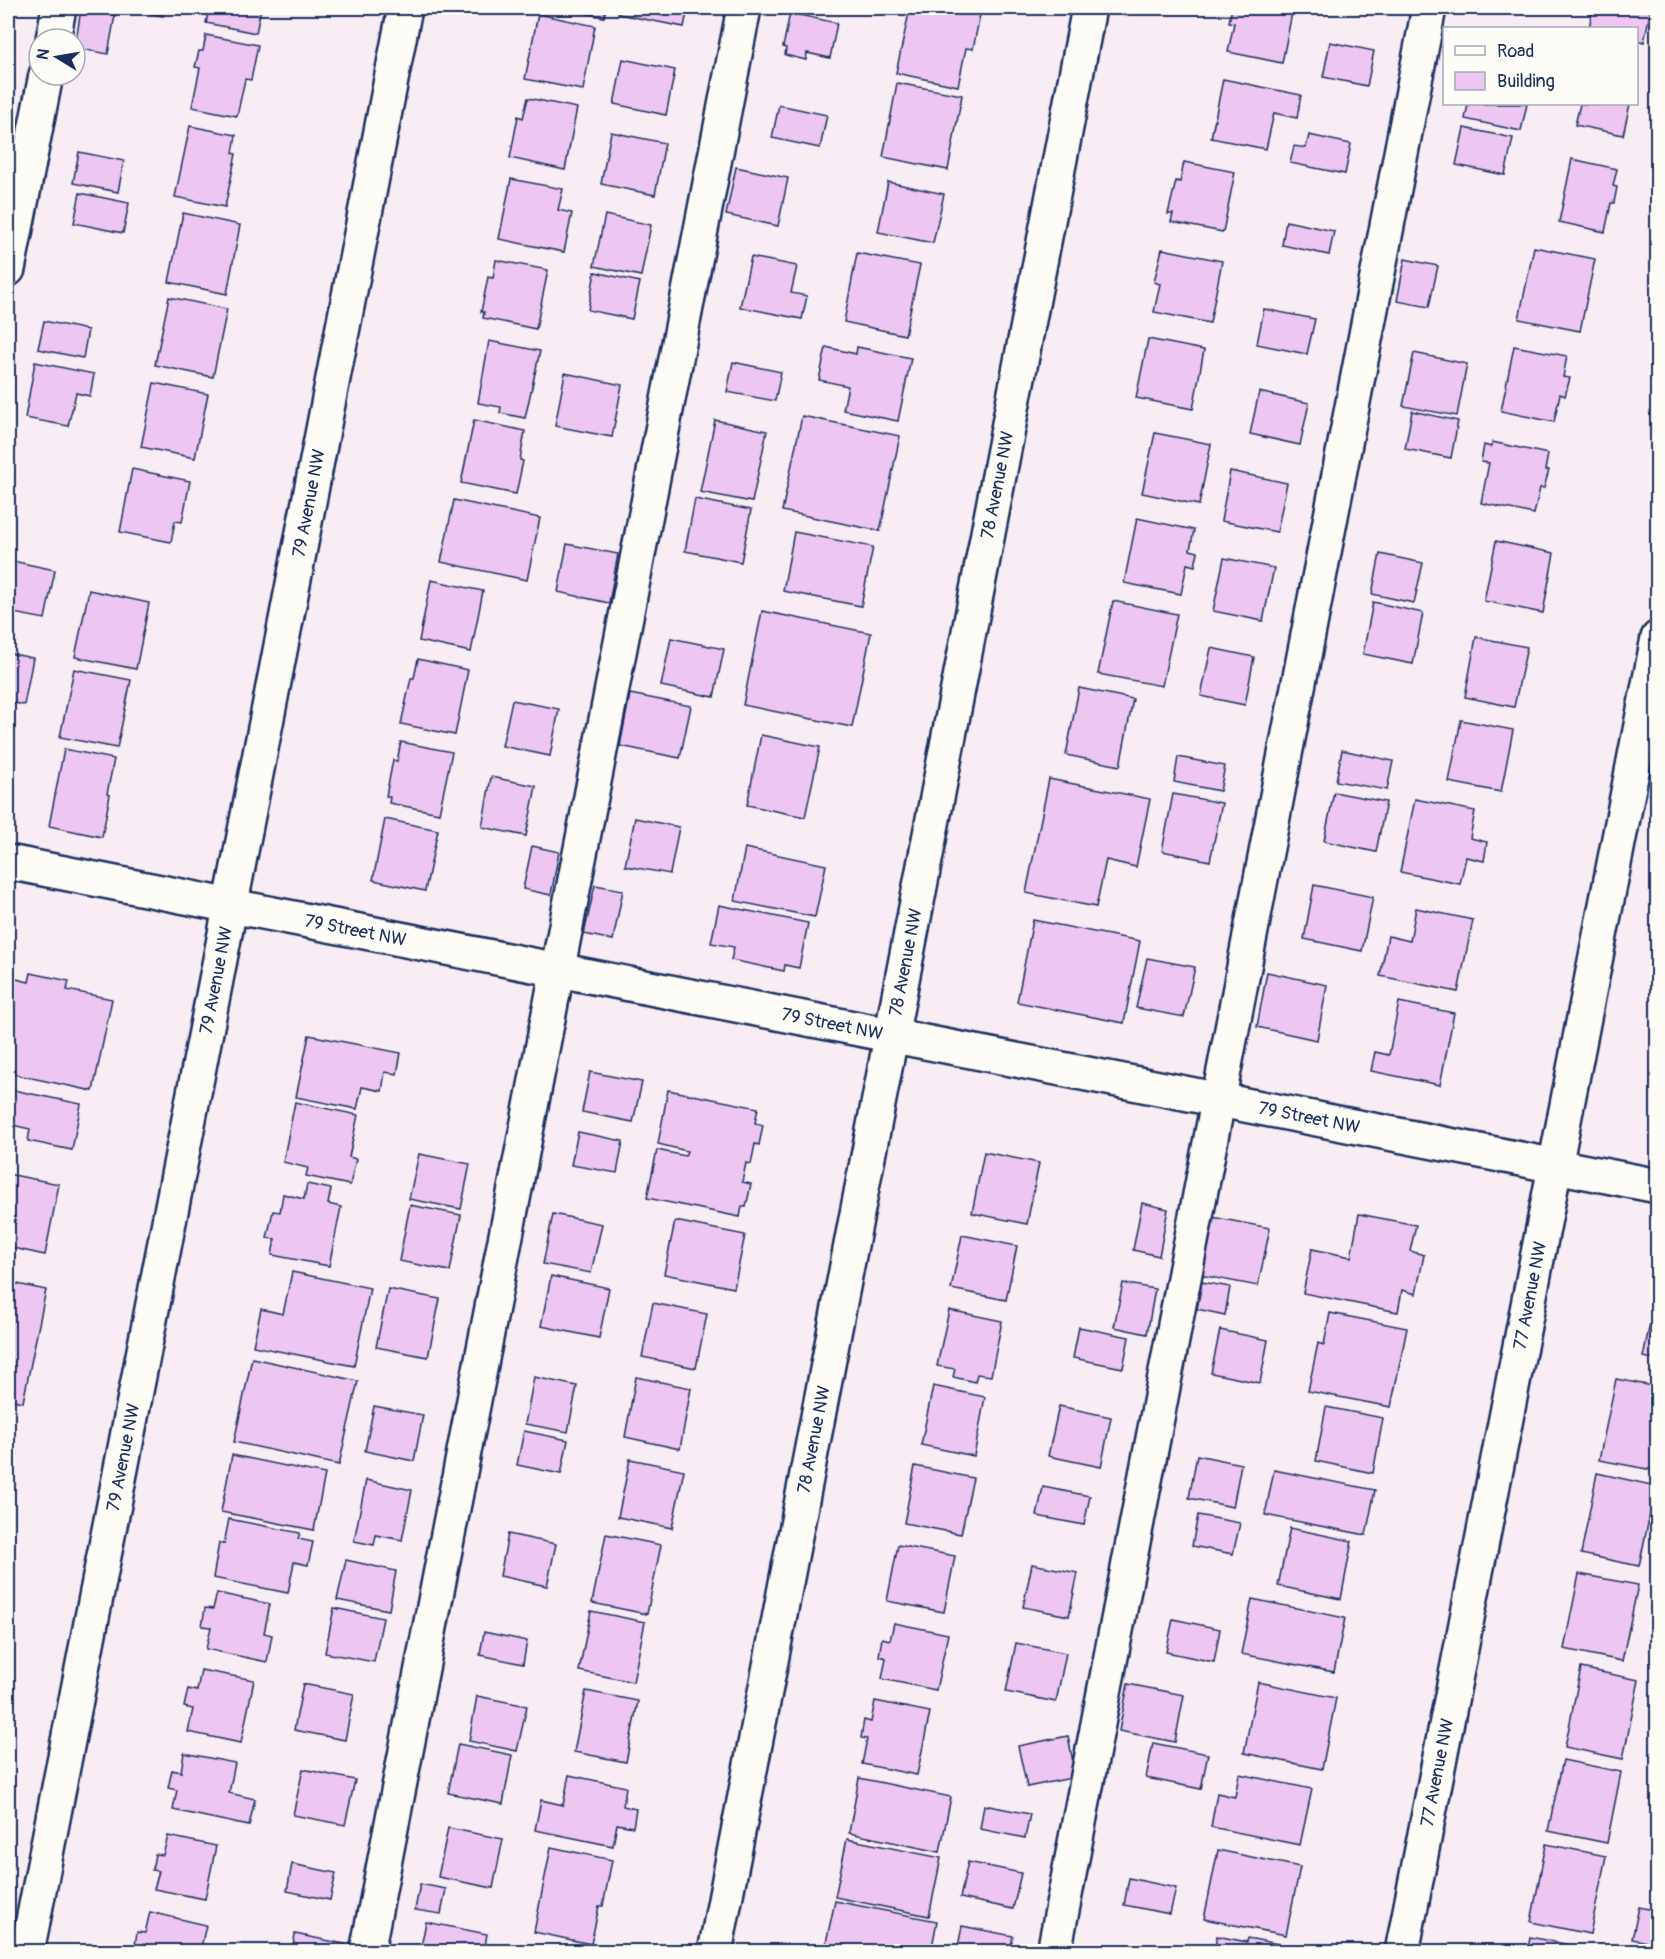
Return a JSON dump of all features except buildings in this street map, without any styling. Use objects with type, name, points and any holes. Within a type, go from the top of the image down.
[{"type":"street","points":[[55,27],[59,8]]},
{"type":"street","name":"79 Avenue NW","points":[[27,1952],[405,8]]},
{"type":"street","points":[[367,1952],[744,8]]},
{"type":"street","name":"78 Avenue NW","points":[[715,1952],[1089,8]]},
{"type":"street","points":[[1054,1952],[1429,8]]},
{"type":"street","points":[[8,269],[44,87]]},
{"type":"street","name":"77 Avenue NW","points":[[1402,1952],[1658,638]]},
{"type":"street","name":"79 Street NW","points":[[8,862],[1658,1186]]}]
